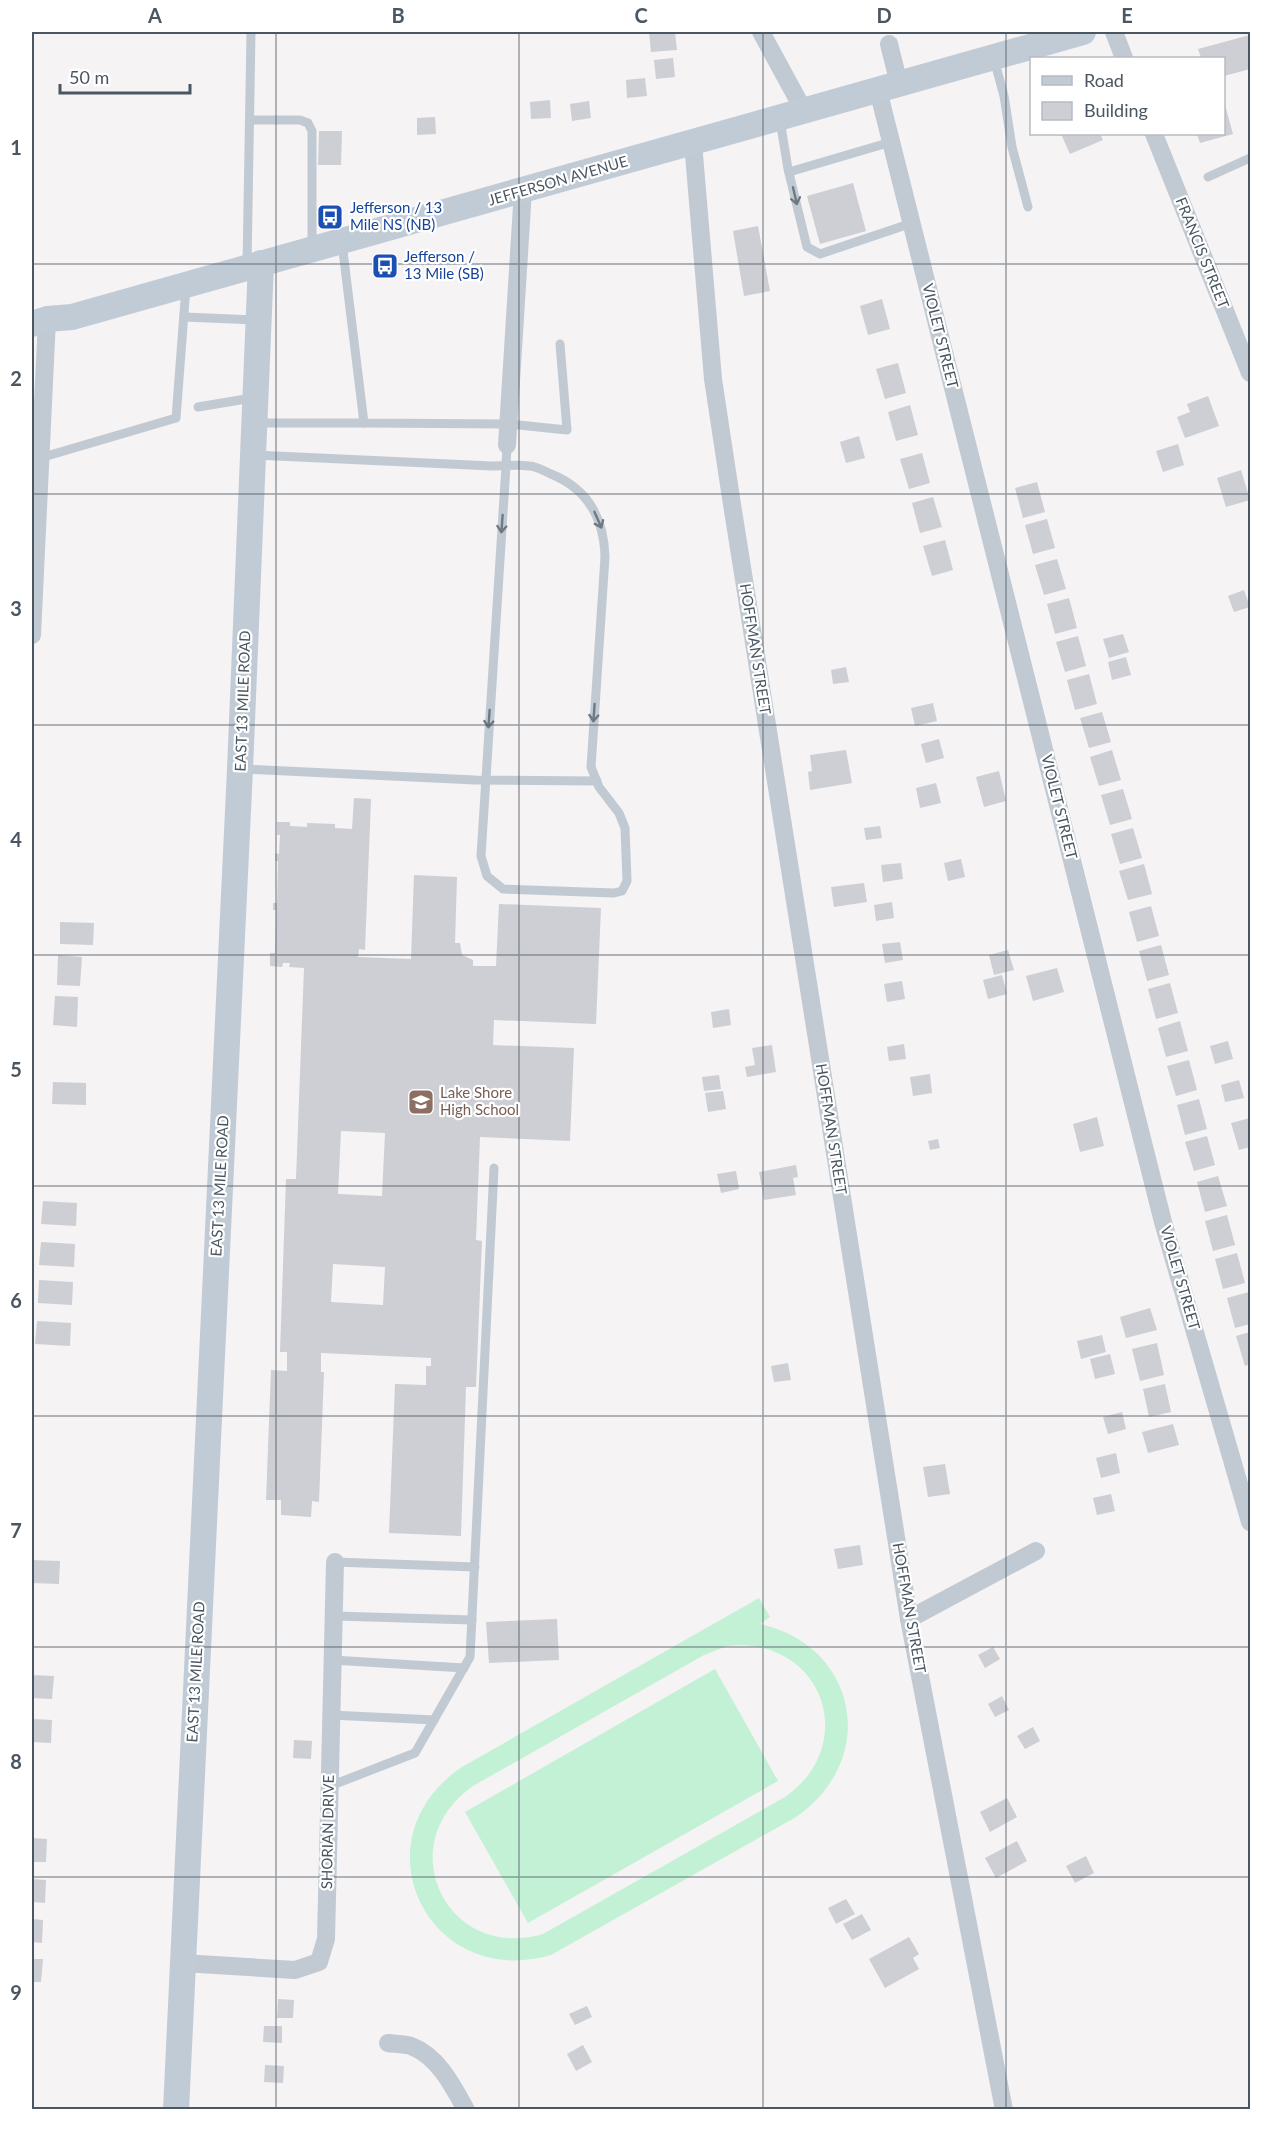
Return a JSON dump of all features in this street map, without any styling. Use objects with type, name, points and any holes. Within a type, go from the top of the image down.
[{"type":"main road","name":"JEFFERSON AVENUE","points":[[39,321],[72,316],[1083,32]]},
{"type":"main road","name":"EAST 13 MILE ROAD","points":[[176,2109],[240,769],[257,320],[254,265]]},
{"type":"street","points":[[760,32],[804,111]]},
{"type":"street","points":[[1114,32],[1124,57]]},
{"type":"street","name":"VIOLET STREET","points":[[889,44],[888,87],[891,142],[1163,1222],[1251,1522]]},
{"type":"street","name":"FRANCIS STREET","points":[[1155,135],[1251,373]]},
{"type":"street","name":"HOFFMAN STREET","points":[[693,143],[713,379],[909,1619],[1004,2109]]},
{"type":"street","points":[[507,446],[524,190]]},
{"type":"street","points":[[32,635],[40,458],[39,321]]},
{"type":"street","points":[[909,1619],[1036,1551]]},
{"type":"street","name":"SHORIAN DRIVE","points":[[182,1963],[295,1970],[319,1962],[326,1939],[334,1562]]},
{"type":"street","points":[[388,2043],[411,2046],[429,2056],[443,2072],[466,2109]]},
{"type":"lane","points":[[251,32],[250,120],[254,265]]},
{"type":"lane","points":[[993,57],[1004,96],[1011,147],[1028,207]]},
{"type":"lane","points":[[780,118],[789,172],[807,247],[820,254],[912,223]]},
{"type":"lane","points":[[250,120],[300,120],[308,123],[312,131],[312,249]]},
{"type":"lane","points":[[789,172],[891,142]]},
{"type":"lane","points":[[1208,177],[1251,158]]},
{"type":"lane","points":[[342,241],[364,423]]},
{"type":"lane","points":[[40,458],[176,418],[186,284]]},
{"type":"lane","points":[[184,317],[257,320]]},
{"type":"lane","points":[[254,423],[509,424],[567,430],[560,344]]},
{"type":"lane","points":[[198,407],[254,398]]},
{"type":"lane","points":[[253,455],[506,466],[531,465],[560,478],[583,493],[599,518],[604,537],[605,557],[591,767],[599,787],[620,813],[625,828],[627,881],[622,891],[614,894],[503,889],[487,876],[481,856],[485,780],[506,466],[507,446]]},
{"type":"lane","points":[[240,769],[485,780],[597,781]]},
{"type":"lane","points":[[330,1786],[415,1753],[470,1657],[494,1168]]},
{"type":"lane","points":[[334,1562],[475,1567]]},
{"type":"lane","points":[[334,1616],[472,1620]]},
{"type":"lane","points":[[332,1660],[464,1668]]},
{"type":"lane","points":[[331,1715],[434,1720]]},
{"type":"green space","points":[[759,1598],[770,1617],[760,1624],[793,1636],[819,1655],[837,1680],[846,1707],[847,1737],[839,1766],[822,1793],[796,1817],[551,1955],[507,1960],[470,1951],[440,1930],[420,1901],[410,1868],[413,1832],[430,1797],[462,1767]],"holes":[[[740,1645],[770,1650],[794,1663],[812,1681],[822,1703],[825,1728],[820,1753],[807,1776],[785,1797],[543,1934],[509,1938],[479,1931],[456,1915],[440,1892],[433,1866],[435,1838],[448,1810],[473,1786],[704,1655],[727,1646]]]},
{"type":"green space","points":[[715,1669],[778,1781],[528,1923],[465,1812]]},
{"type":"building","points":[[649,32],[675,32],[677,50],[651,52]]},
{"type":"building","points":[[1250,35],[1250,69],[1225,76],[1225,57],[1201,57],[1198,49]]},
{"type":"building","points":[[673,58],[675,77],[656,79],[654,60]]},
{"type":"building","points":[[645,78],[647,96],[627,98],[626,80]]},
{"type":"building","points":[[550,100],[551,118],[531,119],[530,102]]},
{"type":"building","points":[[589,101],[591,118],[572,121],[570,104]]},
{"type":"building","points":[[1225,105],[1233,134],[1200,143],[1197,135],[1225,135]]},
{"type":"building","points":[[435,117],[436,134],[417,135],[417,118]]},
{"type":"building","points":[[319,131],[342,131],[341,165],[318,165]]},
{"type":"building","points":[[1061,135],[1100,135],[1103,140],[1070,154]]},
{"type":"building","points":[[853,183],[866,231],[820,244],[807,196]]},
{"type":"building","points":[[758,226],[770,291],[744,296],[733,231]]},
{"type":"building","points":[[882,299],[890,329],[868,335],[860,306]]},
{"type":"building","points":[[898,363],[906,393],[885,399],[876,369]]},
{"type":"building","points":[[1208,396],[1219,426],[1185,438],[1177,417],[1190,412],[1187,404]]},
{"type":"building","points":[[910,405],[918,435],[896,441],[888,412]]},
{"type":"building","points":[[859,436],[865,458],[846,463],[840,442]]},
{"type":"building","points":[[1178,444],[1184,465],[1163,472],[1156,451]]},
{"type":"building","points":[[922,453],[930,483],[909,489],[900,459]]},
{"type":"building","points":[[1241,470],[1250,500],[1226,507],[1217,478]]},
{"type":"building","points":[[1037,482],[1045,512],[1023,518],[1015,488]]},
{"type":"building","points":[[933,497],[942,527],[920,533],[912,503]]},
{"type":"building","points":[[1047,519],[1055,548],[1033,554],[1025,525]]},
{"type":"building","points":[[945,540],[953,570],[932,576],[923,546]]},
{"type":"building","points":[[1057,559],[1066,589],[1044,595],[1035,565]]},
{"type":"building","points":[[1244,590],[1250,607],[1234,612],[1228,596]]},
{"type":"building","points":[[1069,598],[1077,628],[1055,634],[1047,604]]},
{"type":"building","points":[[1123,634],[1129,652],[1109,658],[1103,639]]},
{"type":"building","points":[[1078,636],[1086,666],[1065,672],[1056,642]]},
{"type":"building","points":[[1126,657],[1131,675],[1112,680],[1108,662]]},
{"type":"building","points":[[846,667],[849,682],[833,684],[831,670]]},
{"type":"building","points":[[1089,674],[1097,704],[1075,710],[1067,680]]},
{"type":"building","points":[[933,703],[937,721],[915,726],[911,708]]},
{"type":"building","points":[[1102,712],[1111,742],[1089,748],[1080,718]]},
{"type":"building","points":[[939,739],[944,758],[926,763],[921,744]]},
{"type":"building","points":[[846,750],[852,783],[810,790],[808,772],[812,771],[810,755]]},
{"type":"building","points":[[1112,750],[1121,780],[1099,786],[1090,757]]},
{"type":"building","points":[[999,771],[1006,801],[984,807],[976,777]]},
{"type":"building","points":[[936,783],[941,803],[920,808],[916,788]]},
{"type":"building","points":[[1123,789],[1132,819],[1110,825],[1101,795]]},
{"type":"building","points":[[354,798],[371,799],[365,950],[359,949],[358,957],[411,959],[414,875],[457,877],[455,943],[460,943],[462,955],[473,960],[473,966],[496,966],[499,904],[601,908],[596,1024],[494,1020],[493,1045],[574,1048],[570,1141],[480,1137],[476,1240],[482,1241],[476,1387],[466,1387],[461,1536],[389,1533],[395,1384],[426,1385],[426,1366],[431,1366],[431,1358],[321,1353],[321,1372],[324,1372],[319,1502],[312,1501],[311,1517],[281,1515],[281,1500],[266,1500],[271,1370],[287,1371],[287,1352],[280,1352],[286,1179],[296,1179],[304,968],[289,967],[290,963],[283,963],[282,967],[270,966],[270,953],[275,953],[276,910],[273,910],[273,903],[277,903],[278,861],[275,861],[275,853],[279,854],[280,835],[277,835],[277,822],[290,822],[290,826],[307,827],[307,823],[335,824],[335,828],[352,829]],"holes":[[[341,1131],[385,1133],[382,1196],[338,1194]],[[333,1264],[385,1267],[383,1305],[331,1302]]]},
{"type":"building","points":[[880,826],[882,838],[866,840],[864,828]]},
{"type":"building","points":[[1133,828],[1142,858],[1120,864],[1111,834]]},
{"type":"building","points":[[961,859],[965,877],[948,881],[944,863]]},
{"type":"building","points":[[901,863],[903,879],[883,882],[881,865]]},
{"type":"building","points":[[1144,864],[1152,894],[1128,900],[1119,871]]},
{"type":"building","points":[[864,883],[867,902],[834,907],[831,887]]},
{"type":"building","points":[[892,902],[894,918],[876,921],[874,905]]},
{"type":"building","points":[[1151,906],[1159,936],[1137,942],[1129,912]]},
{"type":"building","points":[[60,922],[94,923],[93,945],[60,944]]},
{"type":"building","points":[[900,942],[903,960],[885,963],[882,944]]},
{"type":"building","points":[[1161,945],[1169,975],[1147,981],[1139,951]]},
{"type":"building","points":[[1008,950],[1014,970],[994,975],[989,955]]},
{"type":"building","points":[[58,955],[82,957],[80,986],[57,985]]},
{"type":"building","points":[[1057,968],[1064,992],[1033,1001],[1026,976]]},
{"type":"building","points":[[1002,975],[1007,994],[988,999],[983,980]]},
{"type":"building","points":[[902,981],[905,999],[887,1002],[884,984]]},
{"type":"building","points":[[1170,983],[1178,1013],[1156,1019],[1148,989]]},
{"type":"building","points":[[55,996],[78,997],[77,1027],[53,1025]]},
{"type":"building","points":[[729,1009],[731,1025],[713,1028],[711,1012]]},
{"type":"building","points":[[1180,1021],[1188,1051],[1166,1057],[1158,1028]]},
{"type":"building","points":[[1228,1041],[1233,1059],[1215,1064],[1210,1046]]},
{"type":"building","points":[[904,1044],[906,1059],[889,1061],[887,1047]]},
{"type":"building","points":[[772,1045],[776,1072],[747,1077],[745,1067],[755,1065],[752,1048]]},
{"type":"building","points":[[1189,1060],[1197,1090],[1176,1096],[1167,1066]]},
{"type":"building","points":[[930,1074],[932,1093],[913,1096],[910,1077]]},
{"type":"building","points":[[719,1075],[721,1089],[704,1091],[702,1077]]},
{"type":"building","points":[[1239,1080],[1244,1098],[1225,1102],[1221,1085]]},
{"type":"building","points":[[53,1082],[86,1083],[86,1105],[52,1104]]},
{"type":"building","points":[[723,1091],[726,1109],[708,1112],[705,1093]]},
{"type":"building","points":[[1199,1099],[1207,1129],[1185,1135],[1177,1105]]},
{"type":"building","points":[[1097,1117],[1104,1146],[1080,1152],[1073,1124]]},
{"type":"building","points":[[1250,1118],[1250,1147],[1239,1150],[1231,1123]]},
{"type":"building","points":[[1207,1136],[1215,1165],[1194,1171],[1185,1142]]},
{"type":"building","points":[[938,1139],[940,1148],[930,1150],[928,1141]]},
{"type":"building","points":[[796,1165],[798,1177],[793,1178],[796,1195],[764,1200],[759,1172]]},
{"type":"building","points":[[736,1171],[739,1189],[721,1193],[717,1174]]},
{"type":"building","points":[[1218,1176],[1227,1206],[1205,1212],[1197,1182]]},
{"type":"building","points":[[43,1201],[77,1203],[76,1226],[41,1224]]},
{"type":"building","points":[[1227,1215],[1235,1245],[1213,1251],[1205,1221]]},
{"type":"building","points":[[41,1242],[75,1244],[74,1267],[39,1265]]},
{"type":"building","points":[[1237,1253],[1245,1283],[1223,1289],[1215,1259]]},
{"type":"building","points":[[39,1280],[73,1282],[72,1305],[38,1303]]},
{"type":"building","points":[[1249,1292],[1250,1324],[1235,1328],[1227,1298]]},
{"type":"building","points":[[1150,1308],[1157,1330],[1126,1338],[1120,1317]]},
{"type":"building","points":[[37,1321],[71,1323],[70,1346],[35,1344]]},
{"type":"building","points":[[1250,1332],[1250,1364],[1245,1366],[1236,1336]]},
{"type":"building","points":[[1102,1335],[1106,1352],[1081,1359],[1077,1341]]},
{"type":"building","points":[[1157,1343],[1164,1375],[1140,1381],[1132,1349]]},
{"type":"building","points":[[1110,1354],[1115,1374],[1095,1379],[1090,1359]]},
{"type":"building","points":[[788,1363],[791,1380],[774,1382],[771,1366]]},
{"type":"building","points":[[1165,1384],[1171,1412],[1149,1417],[1143,1389]]},
{"type":"building","points":[[1122,1412],[1126,1429],[1108,1434],[1103,1417]]},
{"type":"building","points":[[1173,1424],[1179,1445],[1148,1453],[1142,1432]]},
{"type":"building","points":[[1116,1453],[1120,1473],[1101,1478],[1096,1458]]},
{"type":"building","points":[[945,1464],[950,1494],[928,1497],[923,1467]]},
{"type":"building","points":[[1111,1494],[1115,1511],[1097,1515],[1093,1498]]},
{"type":"building","points":[[860,1545],[863,1565],[838,1569],[834,1549]]},
{"type":"building","points":[[32,1560],[60,1561],[59,1584],[32,1583]]},
{"type":"building","points":[[557,1619],[559,1660],[489,1663],[486,1622]]},
{"type":"building","points":[[993,1647],[1000,1659],[985,1668],[978,1655]]},
{"type":"building","points":[[32,1675],[54,1676],[52,1699],[32,1698]]},
{"type":"building","points":[[1002,1696],[1009,1710],[995,1717],[988,1704]]},
{"type":"building","points":[[32,1719],[52,1720],[51,1743],[32,1742]]},
{"type":"building","points":[[1033,1727],[1040,1741],[1025,1749],[1017,1736]]},
{"type":"building","points":[[294,1740],[312,1741],[311,1759],[293,1758]]},
{"type":"building","points":[[1007,1798],[1017,1817],[990,1832],[980,1812]]},
{"type":"building","points":[[32,1838],[47,1839],[46,1862],[32,1862]]},
{"type":"building","points":[[1017,1841],[1027,1861],[996,1878],[985,1858]]},
{"type":"building","points":[[1086,1856],[1094,1873],[1075,1883],[1066,1866]]},
{"type":"building","points":[[32,1879],[46,1880],[45,1903],[32,1902]]},
{"type":"building","points":[[846,1899],[855,1914],[836,1924],[828,1908]]},
{"type":"building","points":[[862,1914],[871,1930],[852,1940],[843,1924]]},
{"type":"building","points":[[32,1919],[43,1920],[42,1943],[32,1942]]},
{"type":"building","points":[[909,1937],[919,1954],[913,1958],[919,1969],[885,1988],[869,1959]]},
{"type":"building","points":[[32,1959],[43,1959],[41,1982],[32,1982]]},
{"type":"building","points":[[278,1999],[294,2000],[293,2018],[277,2018]]},
{"type":"building","points":[[587,2006],[592,2017],[575,2025],[569,2014]]},
{"type":"building","points":[[264,2026],[282,2026],[282,2043],[263,2042]]},
{"type":"building","points":[[583,2045],[592,2062],[576,2071],[567,2054]]},
{"type":"building","points":[[265,2065],[284,2066],[283,2083],[264,2082]]},
{"type":"place","name":"Jefferson / 13 Mile NS (NB)","points":[[330,217]]},
{"type":"place","name":"Jefferson / 13 Mile (SB)","points":[[385,266]]},
{"type":"place","name":"Lake Shore High School","points":[[421,1102]]}]
